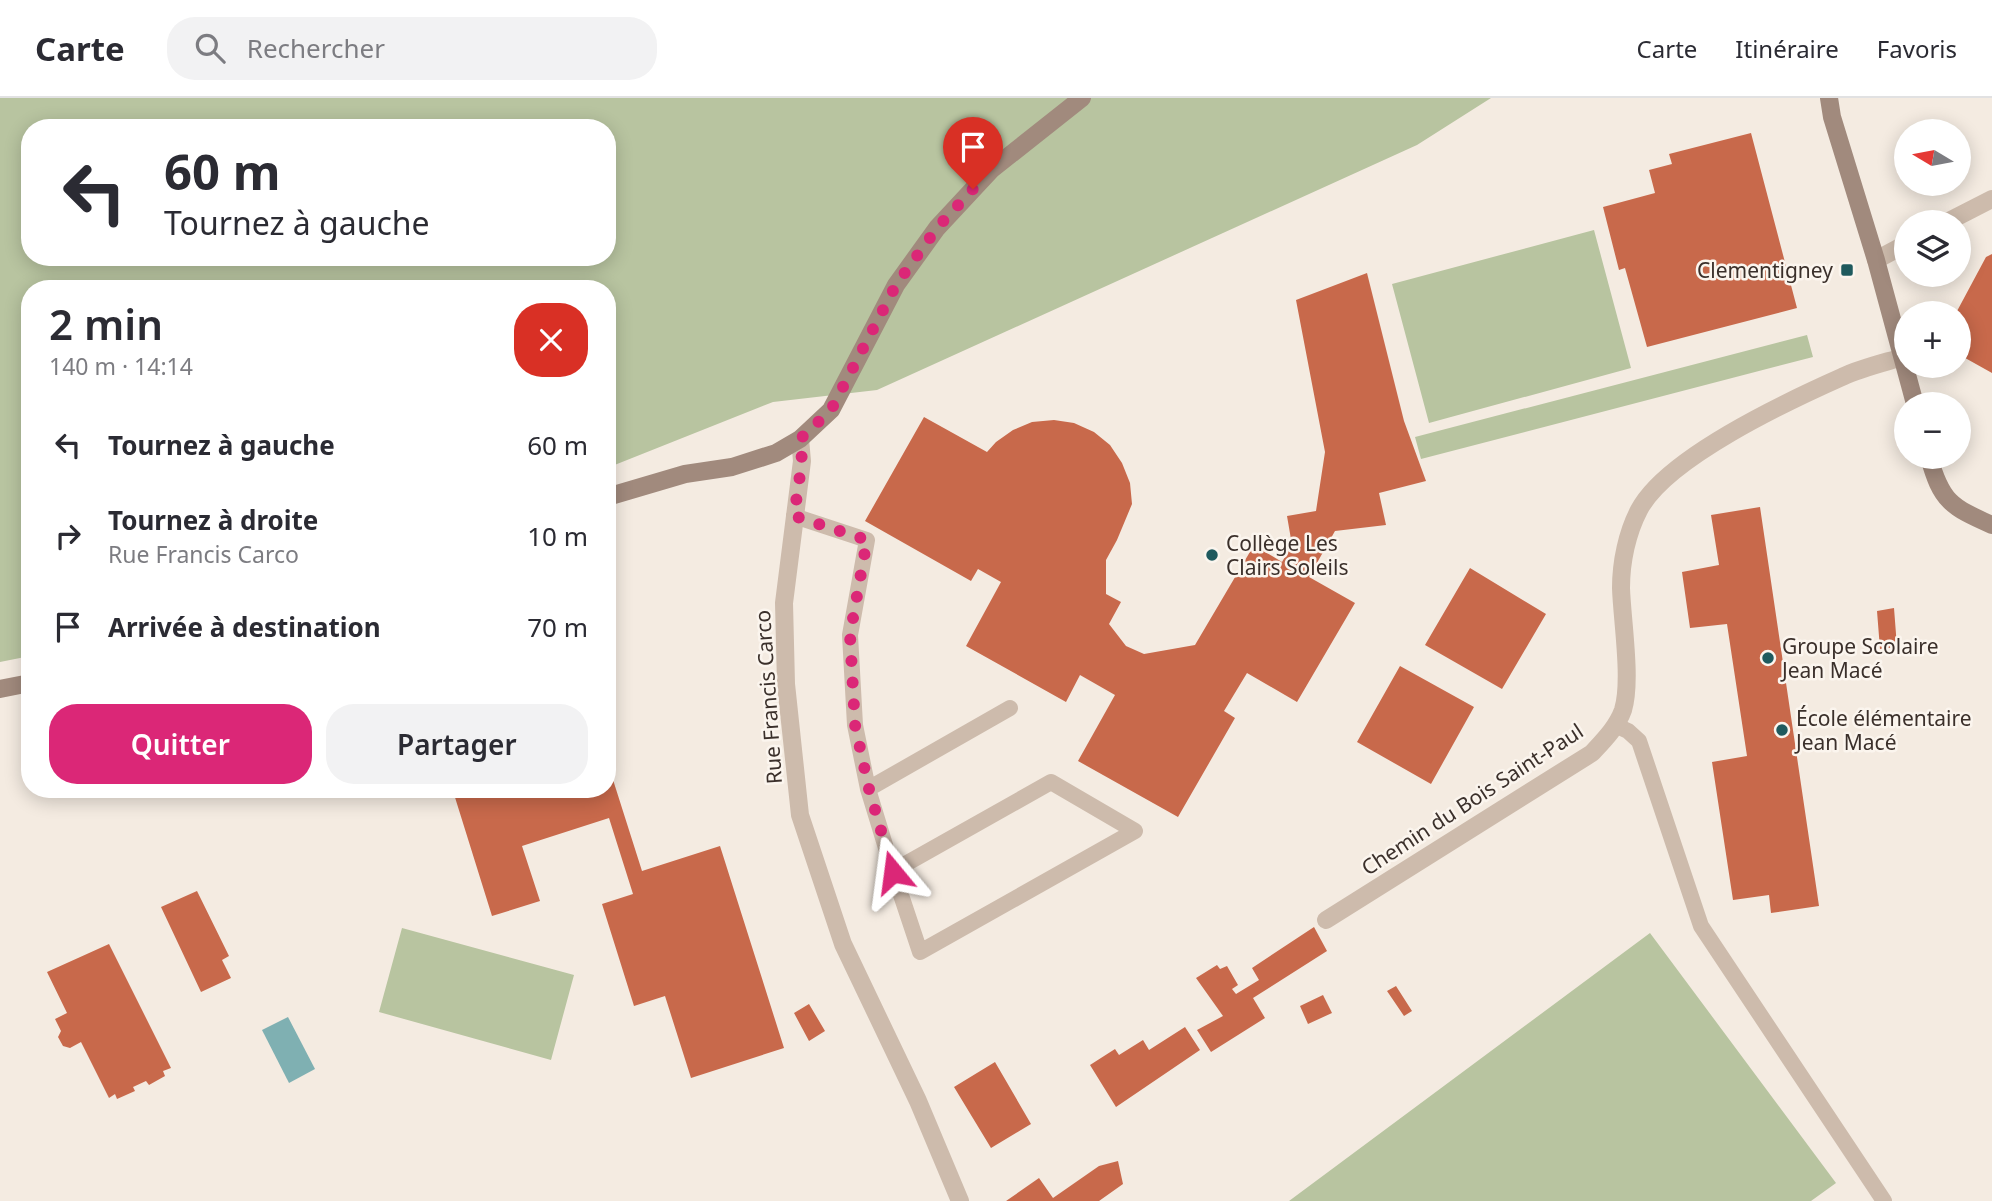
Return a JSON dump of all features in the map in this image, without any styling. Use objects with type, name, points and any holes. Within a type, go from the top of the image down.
[{"type":"street","points":[[616,494],[685,474],[732,467],[776,453],[800,439],[831,410],[896,285],[937,228],[991,170],[1082,98]]},
{"type":"street","points":[[1829,98],[1832,117],[1894,325]]},
{"type":"street","points":[[1970,210],[1992,199]]},
{"type":"street","points":[[1876,260],[1894,250]]},
{"type":"street","name":"Chemin du Bois Saint-Paul","points":[[1326,920],[1592,753],[1615,725],[1623,710],[1626,676],[1623,572],[1625,548],[1639,509],[1671,472],[1727,434],[1843,376],[1894,360]]},
{"type":"street","name":"Rue Francis Carco","points":[[800,439],[802,461],[784,603],[786,684],[800,815],[844,944],[918,1101],[960,1201]]},
{"type":"street","points":[[1934,469],[1944,496],[1956,508],[1992,525]]},
{"type":"street","points":[[0,689],[21,685]]},
{"type":"lane","points":[[794,516],[867,540],[850,635],[855,725],[869,789],[893,872],[920,952],[1135,831],[1051,782],[893,872]]},
{"type":"lane","points":[[869,789],[1010,708]]},
{"type":"lane","points":[[1615,725],[1628,731],[1639,741],[1701,926],[1884,1201]]},
{"type":"green space","points":[[0,98],[1491,98],[1417,145],[877,390],[773,402],[616,464],[616,280],[21,280],[21,658],[0,662]]},
{"type":"green space","points":[[1594,230],[1631,368],[1429,423],[1392,284]]},
{"type":"green space","points":[[1807,335],[1813,357],[1421,459],[1415,437]]},
{"type":"green space","points":[[402,928],[574,975],[551,1060],[379,1012]]},
{"type":"green space","points":[[1650,933],[1836,1183],[1811,1201],[1289,1201]]},
{"type":"water","points":[[288,1017],[315,1069],[289,1083],[262,1030]]},
{"type":"building","points":[[1751,133],[1797,308],[1647,347],[1625,268],[1619,270],[1603,207],[1655,193],[1649,170],[1672,164],[1669,154]]},
{"type":"building","points":[[1992,254],[1992,373],[1971,361],[1971,301],[1962,301],[1986,257]]},
{"type":"building","points":[[1367,273],[1404,421],[1426,481],[1379,493],[1386,525],[1335,531],[1309,577],[1355,603],[1297,702],[1247,673],[1224,711],[1235,718],[1178,817],[1078,761],[1115,695],[1080,675],[1066,702],[966,646],[1001,582],[978,569],[971,581],[865,521],[924,417],[987,452],[1013,430],[1032,422],[1054,420],[1074,423],[1094,432],[1110,445],[1122,463],[1130,483],[1132,504],[1106,560],[1106,594],[1121,602],[1109,624],[1126,646],[1144,654],[1195,645],[1254,545],[1282,562],[1292,545],[1287,516],[1316,511],[1325,452],[1296,300]]},
{"type":"building","points":[[1760,507],[1819,906],[1771,913],[1769,895],[1733,900],[1712,762],[1747,756],[1727,624],[1690,628],[1682,572],[1719,565],[1711,515]]},
{"type":"building","points":[[1470,568],[1546,614],[1502,689],[1425,645]]},
{"type":"building","points":[[1894,608],[1897,647],[1880,649],[1877,611]]},
{"type":"building","points":[[1400,666],[1474,707],[1431,784],[1357,742]]},
{"type":"building","points":[[616,789],[642,871],[720,846],[784,1048],[691,1078],[665,996],[634,1006],[602,904],[633,894],[609,818],[522,846],[540,901],[492,916],[455,798],[616,798]]},
{"type":"building","points":[[197,891],[229,956],[222,960],[231,978],[201,992],[161,907]]},
{"type":"building","points":[[1314,927],[1327,951],[1253,998],[1265,1018],[1211,1052],[1197,1030],[1223,1016],[1196,978],[1217,965],[1220,969],[1227,966],[1238,985],[1232,989],[1236,994],[1259,980],[1252,968]]},
{"type":"building","points":[[109,944],[171,1068],[163,1071],[165,1076],[149,1085],[146,1081],[133,1087],[135,1091],[117,1099],[115,1094],[109,1098],[81,1042],[70,1048],[63,1046],[58,1037],[61,1031],[55,1019],[67,1013],[47,972]]},
{"type":"building","points":[[1396,986],[1412,1011],[1404,1016],[1387,991]]},
{"type":"building","points":[[1323,995],[1332,1013],[1308,1024],[1300,1006]]},
{"type":"building","points":[[809,1004],[825,1031],[809,1041],[794,1013]]},
{"type":"building","points":[[1185,1027],[1200,1050],[1116,1107],[1090,1065],[1115,1049],[1119,1055],[1143,1040],[1149,1050]]},
{"type":"building","points":[[995,1062],[1031,1124],[991,1148],[954,1087]]},
{"type":"building","points":[[1118,1161],[1123,1184],[1099,1201],[1006,1201],[1039,1178],[1053,1198],[1099,1166]]},
{"type":"place","name":"Clementigney","points":[[1847,270]]},
{"type":"place","name":"Collège Les Clairs Soleils","points":[[1212,555]]},
{"type":"place","name":"Groupe Scolaire Jean Macé","points":[[1768,658]]},
{"type":"place","name":"École élémentaire Jean Macé","points":[[1782,730]]},
{"type":"route","points":[[893,872],[869,789],[855,725],[850,635],[867,540],[794,516],[802,461],[800,439],[831,410],[896,285],[937,228],[973,189]]}]
